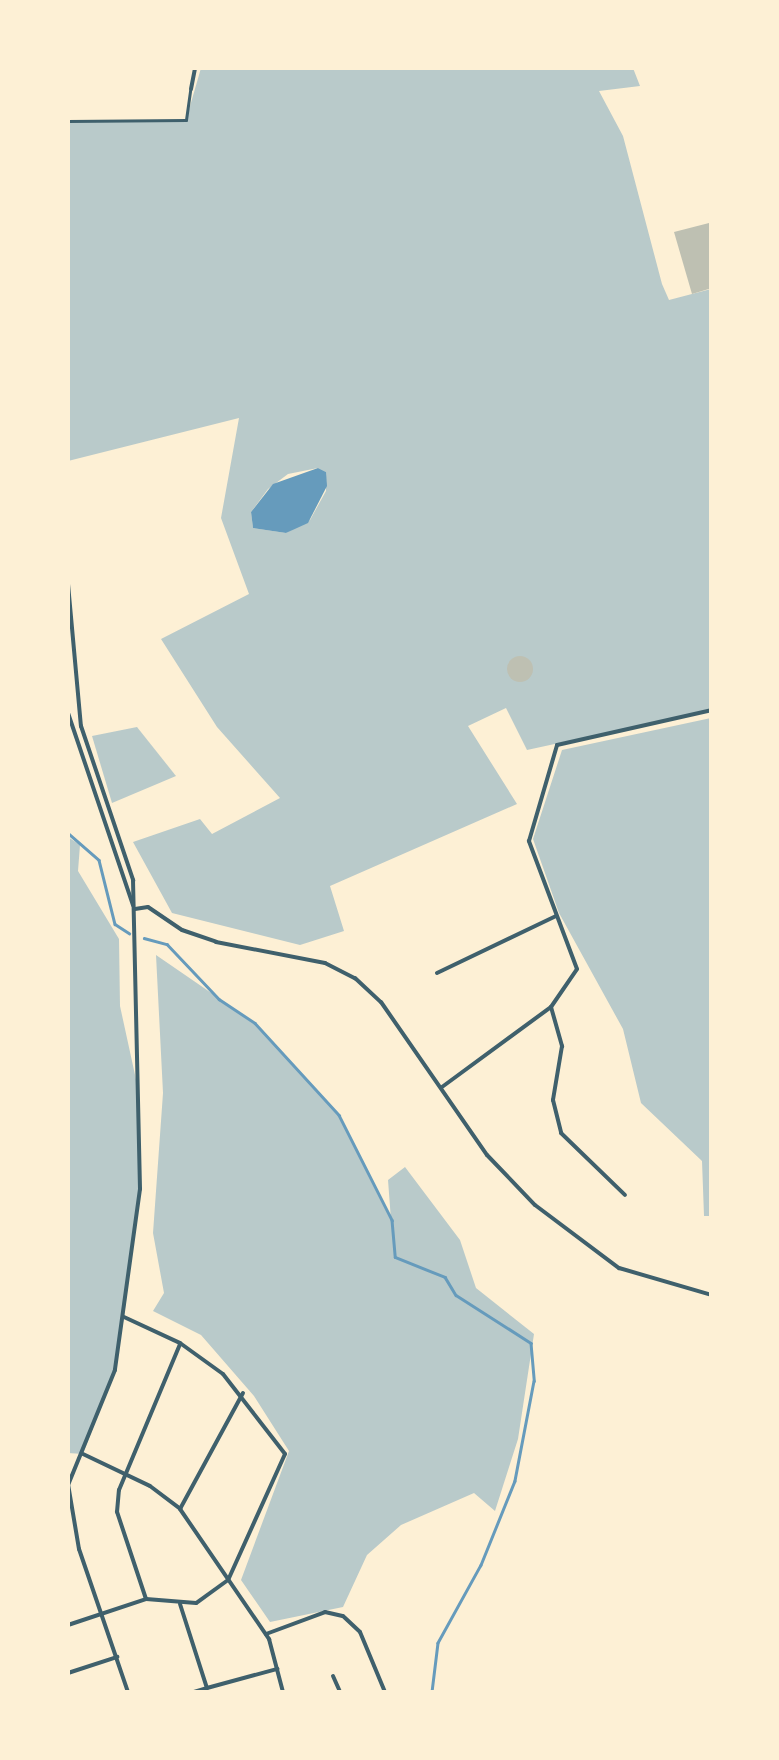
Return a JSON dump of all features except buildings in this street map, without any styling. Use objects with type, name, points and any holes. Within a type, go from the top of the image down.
[{"type":"street","points":[[68,120],[186,120],[196,68]]},
{"type":"street","points":[[68,584],[81,726],[133,880],[135,909],[140,1189],[124,1317],[110,1388],[68,1484],[79,1549],[128,1692]]},
{"type":"street","points":[[442,1086],[550,1007],[578,962],[528,841],[556,745],[712,710]]},
{"type":"street","points":[[68,713],[135,909]]},
{"type":"street","points":[[135,909],[148,908],[182,930],[216,942],[325,963],[355,978],[442,1086],[503,1172],[591,1250],[619,1268],[712,1294]]},
{"type":"street","points":[[437,973],[556,916]]},
{"type":"street","points":[[550,1007],[562,1046],[553,1100],[562,1133],[625,1195]]},
{"type":"street","points":[[68,1625],[146,1599],[196,1603],[228,1580],[284,1454],[243,1393],[180,1343],[124,1317]]},
{"type":"street","points":[[146,1599],[117,1512],[124,1472],[180,1343]]},
{"type":"street","points":[[180,1509],[243,1393]]},
{"type":"street","points":[[83,1454],[124,1472],[180,1509],[266,1634],[283,1692]]},
{"type":"street","points":[[180,1604],[211,1689]]},
{"type":"street","points":[[266,1634],[325,1612],[343,1616],[360,1632],[385,1692]]},
{"type":"street","points":[[68,1673],[117,1656]]},
{"type":"street","points":[[194,1692],[277,1669]]},
{"type":"street","points":[[334,1676],[340,1692]]},
{"type":"shaded area","points":[[201,68],[633,68],[640,86],[599,91],[623,136],[662,284],[669,300],[711,289],[711,710],[527,750],[506,708],[468,726],[517,804],[330,886],[344,931],[300,945],[172,913],[133,842],[200,819],[212,834],[280,798],[217,727],[161,639],[249,594],[221,518],[239,418],[68,461],[68,121],[186,120]],"holes":[[[318,468],[326,472],[326,491],[310,520],[286,533],[253,528],[251,512],[268,489],[288,474]]]},
{"type":"shaded area","points":[[711,718],[711,1216],[704,1216],[702,1161],[641,1103],[623,1029],[559,913],[533,839],[562,750]]},
{"type":"shaded area","points":[[137,727],[176,776],[112,803],[92,736]]},
{"type":"shaded area","points":[[68,837],[80,845],[78,871],[119,939],[120,1006],[137,1084],[140,1189],[115,1370],[83,1454],[68,1453]]},
{"type":"shaded area","points":[[156,955],[255,1023],[339,1115],[391,1220],[388,1180],[405,1167],[460,1240],[476,1288],[534,1334],[518,1439],[495,1511],[474,1493],[401,1525],[367,1555],[343,1607],[270,1622],[241,1580],[289,1451],[254,1396],[201,1335],[153,1311],[164,1293],[153,1233],[163,1093]]},
{"type":"water","points":[[318,468],[326,472],[327,486],[308,523],[286,533],[253,528],[251,512],[273,484]]},
{"type":"waterway","points":[[68,833],[99,860],[115,924],[129,933]]},
{"type":"waterway","points":[[144,938],[167,944],[219,999],[255,1023],[339,1115],[392,1220],[395,1257],[445,1277],[456,1295],[531,1343],[534,1381],[515,1481],[481,1565],[438,1643],[432,1692]]}]
